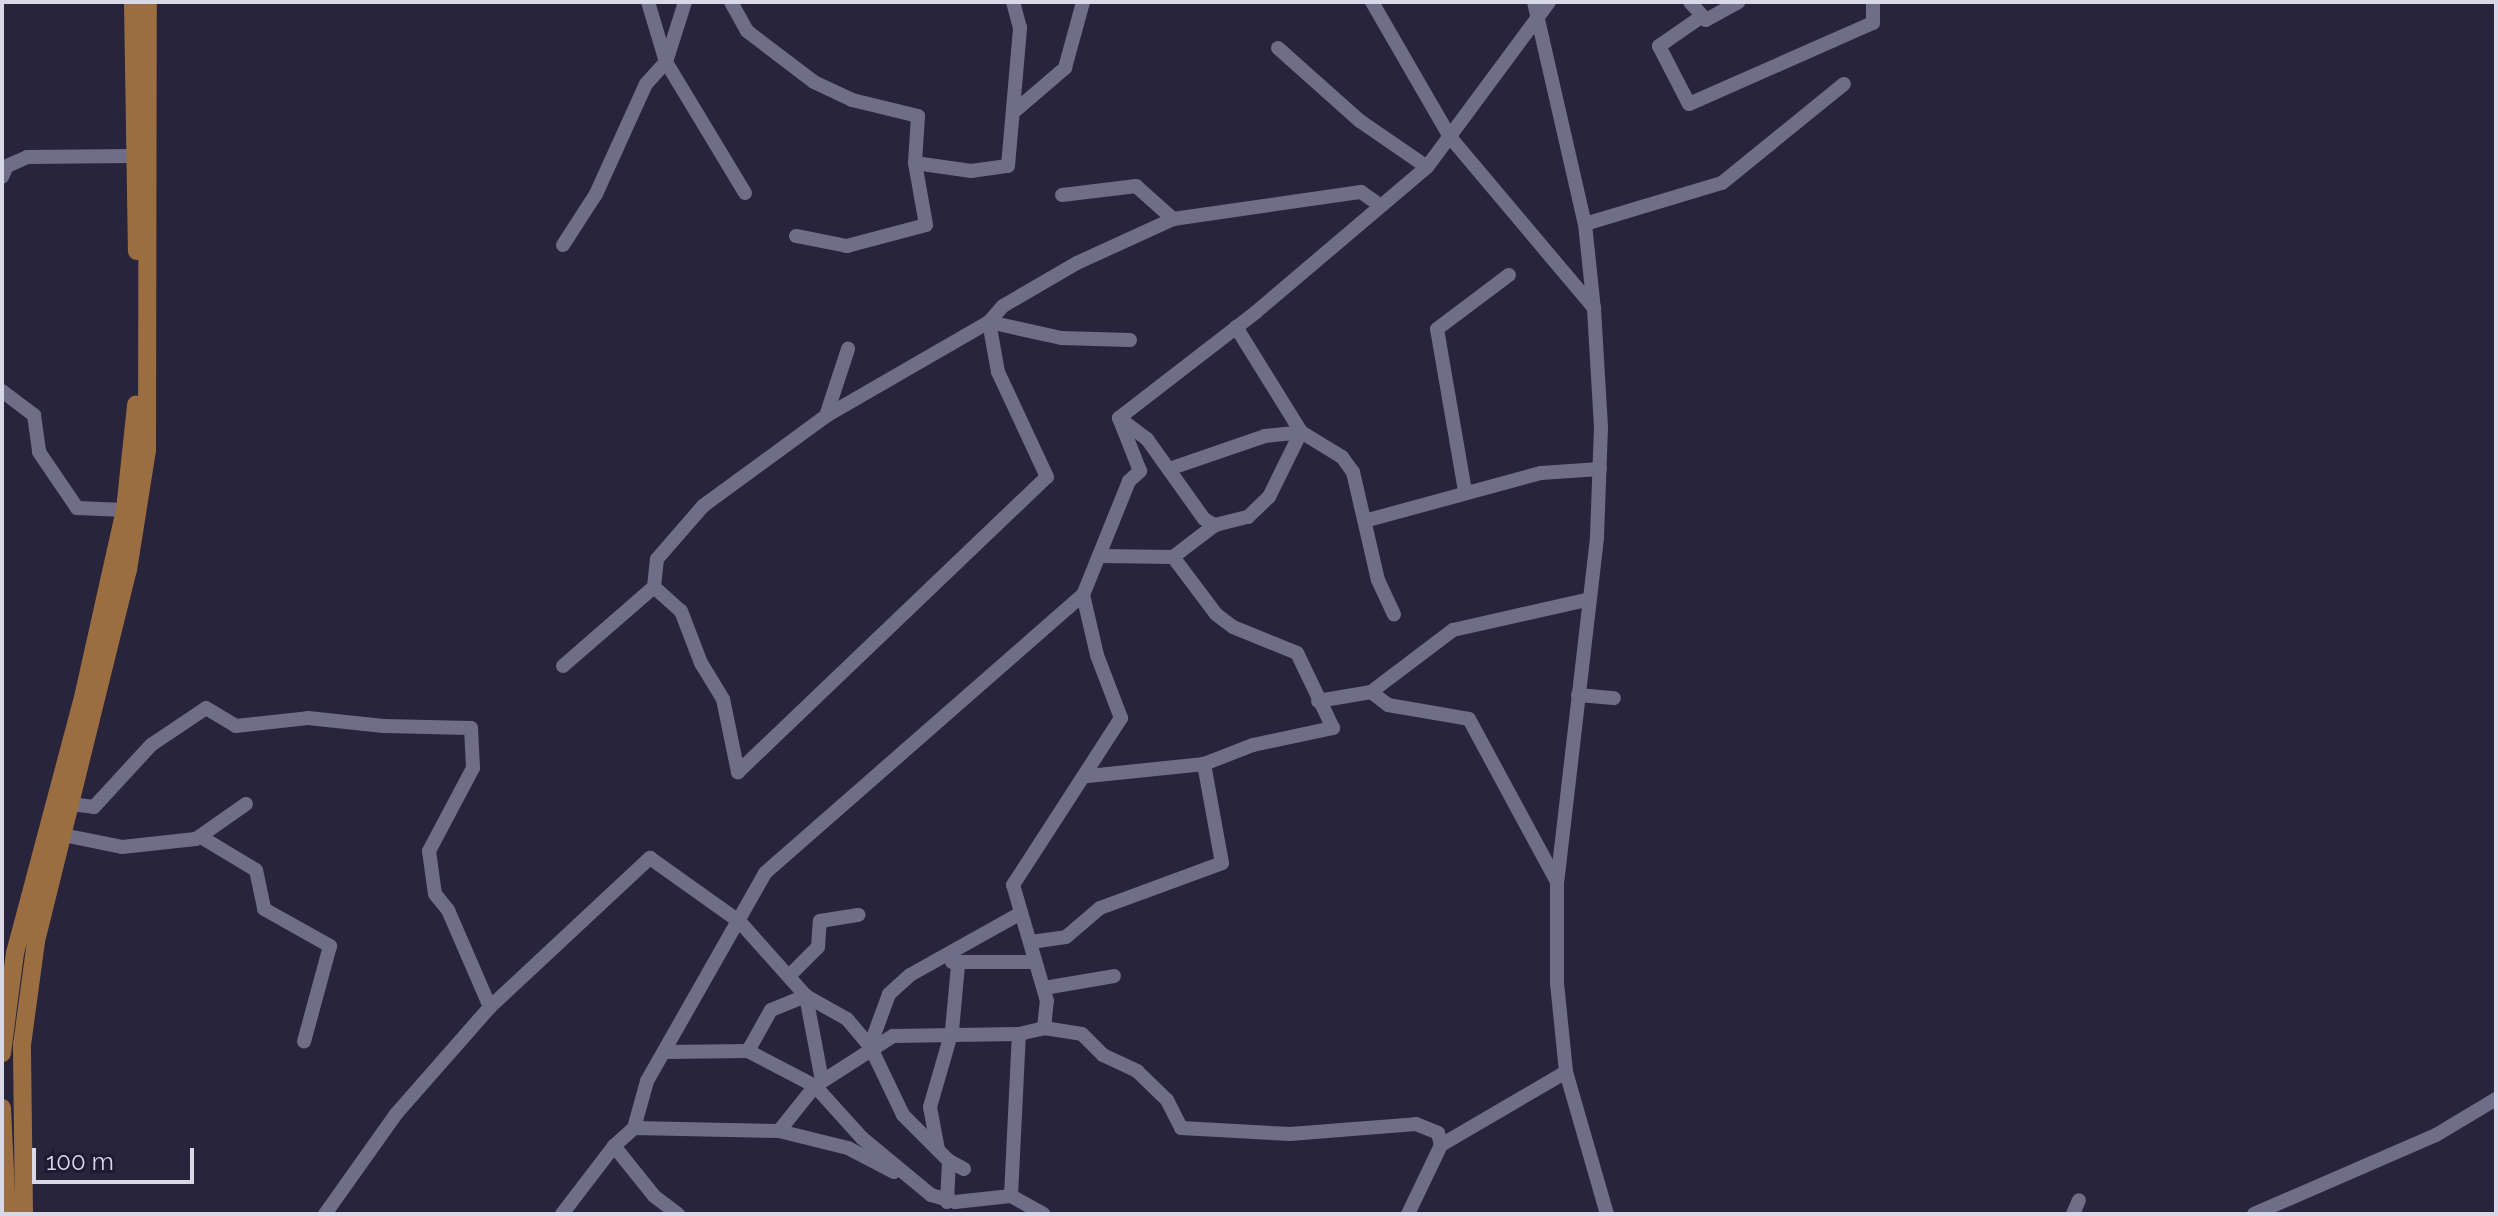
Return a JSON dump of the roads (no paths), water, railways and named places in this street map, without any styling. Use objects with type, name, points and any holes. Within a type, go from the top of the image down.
[{"type":"main road","points":[[2,1053],[9,953],[84,693],[125,510],[138,361],[133,2]]},
{"type":"main road","points":[[24,1214],[22,1045],[36,941],[128,570],[147,450],[148,2]]},
{"type":"main road","points":[[2,1108],[7,1214]]},
{"type":"street","points":[[648,2],[666,62],[745,193]]},
{"type":"street","points":[[563,245],[596,194],[646,84],[666,62],[685,2]]},
{"type":"street","points":[[731,2],[747,31],[814,82],[852,100],[918,116],[915,163],[926,225],[857,245],[796,236]]},
{"type":"street","points":[[915,163],[971,171],[1008,166],[1016,110],[1020,28],[1013,2]]},
{"type":"street","points":[[1016,110],[1065,68],[1083,2]]},
{"type":"street","points":[[1372,2],[1450,137],[1594,309]]},
{"type":"street","points":[[1534,2],[1585,224],[1594,309],[1600,469],[1597,538],[1586,600],[1557,882],[1558,1005],[1566,1072],[1607,1214]]},
{"type":"street","points":[[1119,418],[1236,327],[1427,167],[1549,2]]},
{"type":"street","points":[[1690,2],[1701,17]]},
{"type":"street","points":[[1738,2],[1713,19],[1701,17],[1659,46],[1689,104],[1873,23],[1873,2]]},
{"type":"street","points":[[1278,48],[1360,121],[1427,167]]},
{"type":"street","points":[[1585,224],[1722,183],[1844,84]]},
{"type":"street","points":[[2,177],[7,166],[27,157],[135,156]]},
{"type":"street","points":[[1062,195],[1136,186],[1173,219]]},
{"type":"street","points":[[563,666],[654,587],[657,559],[703,506],[826,416],[989,322],[1003,306],[1077,263],[1173,219],[1361,192],[1381,206]]},
{"type":"street","points":[[1465,491],[1437,329],[1509,275]]},
{"type":"street","points":[[989,322],[1061,338],[1130,340]]},
{"type":"street","points":[[654,587],[681,611],[701,663],[723,699],[738,772],[1047,477],[998,372],[989,322]]},
{"type":"street","points":[[1236,327],[1301,432],[1342,457],[1353,472],[1368,520],[1378,580],[1394,614]]},
{"type":"street","points":[[826,416],[848,349]]},
{"type":"street","points":[[2,391],[34,415],[39,452],[77,508],[125,510]]},
{"type":"street","points":[[1119,418],[1172,468],[1204,519],[1215,525]]},
{"type":"street","points":[[562,1214],[614,1146],[634,1128],[647,1081],[740,922],[750,893],[765,873],[1083,595],[1102,556],[1129,481],[1140,471],[1119,418]]},
{"type":"street","points":[[1172,468],[1265,436],[1301,432]]},
{"type":"street","points":[[1102,556],[1173,557],[1215,525],[1248,517],[1269,497],[1301,432]]},
{"type":"street","points":[[1368,520],[1465,491],[1541,473],[1600,469]]},
{"type":"street","points":[[1088,776],[1204,764],[1253,745],[1332,730],[1297,653],[1233,627],[1216,614],[1173,557]]},
{"type":"street","points":[[1044,1028],[1044,988],[1013,885],[1088,776],[1121,713],[1097,655],[1083,595]]},
{"type":"street","points":[[1318,701],[1371,692],[1453,630],[1586,600]]},
{"type":"street","points":[[1371,692],[1388,705],[1469,719],[1557,882]]},
{"type":"street","points":[[1578,695],[1614,698]]},
{"type":"street","points":[[70,804],[94,807],[151,745],[206,708],[236,726],[308,718],[384,726],[471,728],[473,768],[429,851],[435,894],[448,910],[490,1007]]},
{"type":"street","points":[[1031,942],[1066,937],[1100,908],[1222,863],[1204,764]]},
{"type":"street","points":[[63,835],[122,847],[201,837],[246,804]]},
{"type":"street","points":[[201,837],[256,870],[264,909],[330,946],[304,1042]]},
{"type":"street","points":[[325,1214],[396,1114],[490,1007],[650,858],[740,922],[806,996],[847,1019],[870,1046],[903,1115],[944,1156],[964,1169]]},
{"type":"street","points":[[870,1046],[889,994],[910,975],[1021,913]]},
{"type":"street","points":[[789,976],[818,947],[820,921],[859,915]]},
{"type":"street","points":[[944,957],[958,965],[1035,962]]},
{"type":"street","points":[[952,1206],[944,1156],[930,1107],[952,1031],[958,965]]},
{"type":"street","points":[[1044,988],[1114,976]]},
{"type":"street","points":[[748,1051],[771,1010],[806,996]]},
{"type":"street","points":[[806,996],[818,1083]]},
{"type":"street","points":[[779,1131],[818,1083],[870,1046],[895,1036],[952,1031],[1019,1034],[1044,1028],[1082,1034],[1103,1055],[1137,1071],[1167,1100],[1181,1128],[1290,1134],[1416,1124],[1438,1133],[1441,1145]]},
{"type":"street","points":[[1011,1196],[1019,1034]]},
{"type":"street","points":[[664,1052],[748,1051],[818,1083],[912,1183]]},
{"type":"street","points":[[1408,1214],[1441,1145],[1566,1072]]},
{"type":"street","points":[[2254,1214],[2436,1135],[2496,1099]]},
{"type":"street","points":[[634,1128],[779,1131],[848,1148],[952,1206],[1011,1196],[1043,1214]]},
{"type":"street","points":[[614,1146],[654,1196],[678,1214]]}]
